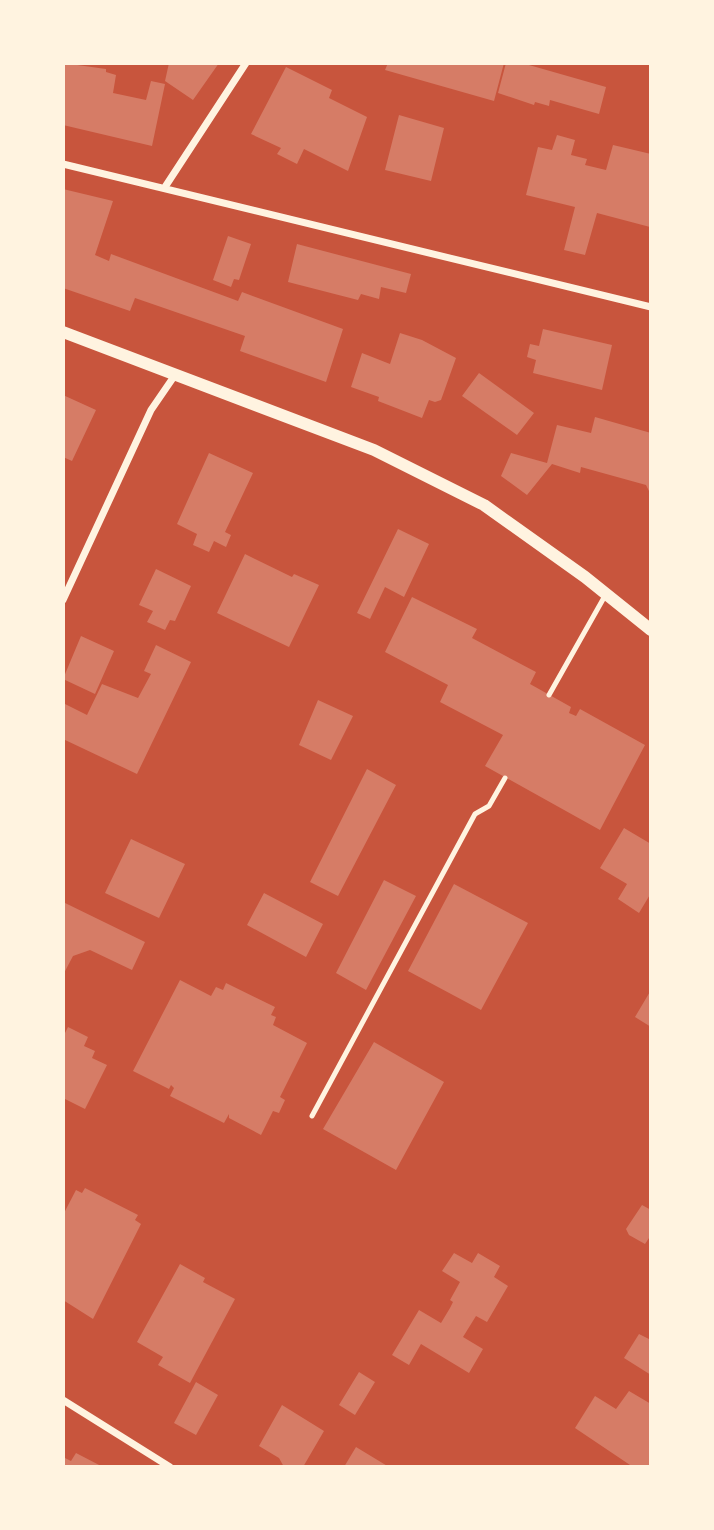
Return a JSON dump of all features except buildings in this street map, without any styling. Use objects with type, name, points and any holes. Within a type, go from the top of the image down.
[{"type":"street","points":[[165,187],[246,63]]},
{"type":"street","points":[[63,164],[651,307]]},
{"type":"street","points":[[63,332],[374,450],[472,499],[651,629]]},
{"type":"street","points":[[63,600],[151,410],[175,375]]},
{"type":"street","points":[[63,1400],[170,1467]]},
{"type":"lane","points":[[549,695],[606,594]]},
{"type":"lane","points":[[312,1116],[475,814],[489,806],[505,778]]}]
